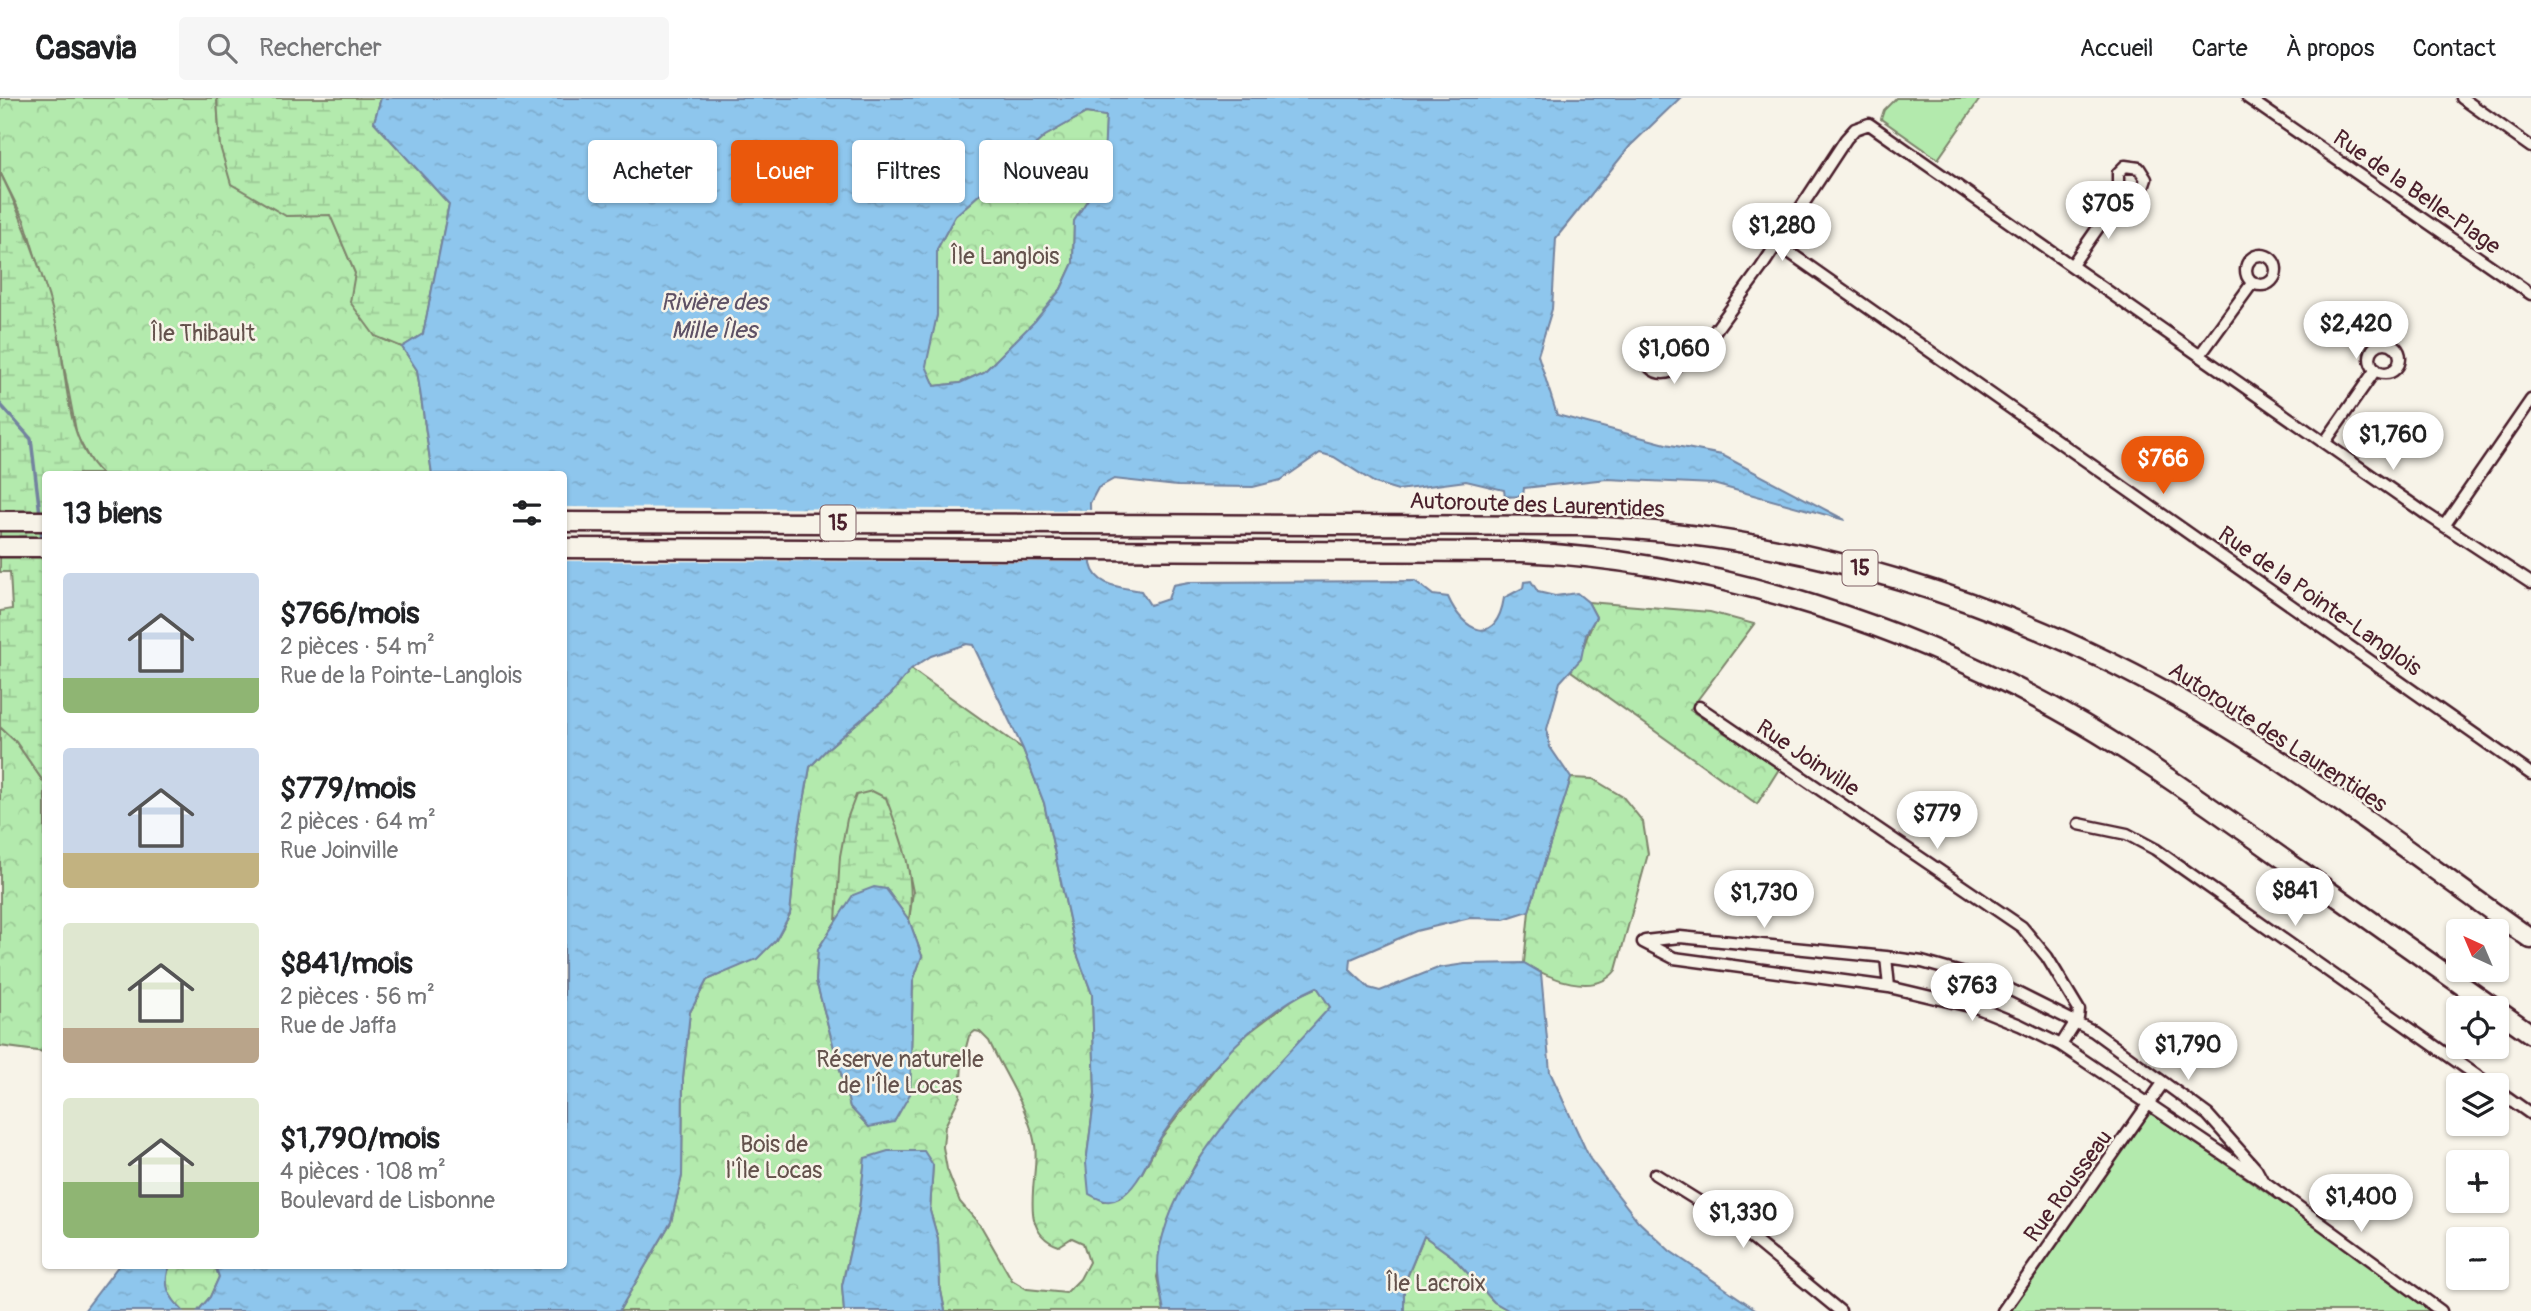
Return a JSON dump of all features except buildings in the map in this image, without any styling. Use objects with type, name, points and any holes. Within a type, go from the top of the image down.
[{"type":"highway","points":[[0,521],[42,521]]},
{"type":"highway","name":"Autoroute des Laurentides","points":[[567,522],[1628,528],[1756,546],[1878,573],[1969,602],[2126,669],[2183,701],[2306,780],[2531,939]]},
{"type":"highway","points":[[0,547],[42,547]]},
{"type":"highway","name":"Autoroute des Laurentides","points":[[567,548],[1473,551],[1563,555],[1726,583],[1851,619],[1980,671],[2105,737],[2183,788],[2478,996]]},
{"type":"highway","name":"Autoroute des Laurentides","points":[[2509,1018],[2531,1034]]},
{"type":"street","name":"Rue de la Belle-Plage","points":[[2248,98],[2531,294]]},
{"type":"street","points":[[2462,98],[2531,146]]},
{"type":"street","points":[[1681,355],[1694,352],[1709,339],[1846,139],[1860,125],[1869,124],[2444,526],[2531,583]]},
{"type":"street","points":[[2072,265],[2118,199]]},
{"type":"street","name":"Rue de la Pointe-Langlois","points":[[1776,243],[2531,774]]},
{"type":"street","points":[[2200,355],[2253,282]]},
{"type":"street","points":[[2325,442],[2376,369]]},
{"type":"street","points":[[2444,526],[2531,400]]},
{"type":"street","name":"Rue Joinville","points":[[1699,707],[2022,927],[2047,957],[2079,1010],[2076,1022]]},
{"type":"street","points":[[2079,824],[2127,834],[2155,849],[2473,1073]]},
{"type":"street","points":[[2263,1181],[2256,1168],[2208,1115],[2093,1031],[1997,984],[1922,962],[1886,957],[1679,937],[1643,942],[1674,958],[1889,987],[1978,1008],[2061,1045],[2263,1181],[2441,1311]]},
{"type":"street","points":[[1886,957],[1889,987]]},
{"type":"street","points":[[2061,1045],[2076,1022]]},
{"type":"street","name":"Rue Rousseau","points":[[2003,1311],[2163,1083]]},
{"type":"street","points":[[2509,1098],[2531,1114]]},
{"type":"street","points":[[1655,1174],[1732,1222],[1840,1311]]},
{"type":"green space","name":"Île Thibault","points":[[0,98],[217,98],[220,146],[286,216],[330,214],[355,273],[375,336],[402,347],[417,370],[432,471],[99,471],[93,466],[77,436],[56,325],[25,222],[0,172]]},
{"type":"green space","points":[[217,98],[381,98],[374,122],[449,204],[423,334],[402,347],[375,336],[350,302],[355,273],[330,215],[286,216],[231,184],[220,146]]},
{"type":"green space","points":[[1896,98],[1980,99],[1938,159],[1881,119],[1884,110]]},
{"type":"green space","name":"Île Langlois","points":[[1086,113],[1106,116],[1105,140],[1040,140]]},
{"type":"green space","points":[[0,172],[25,228],[51,304],[73,423],[89,459],[99,471],[42,471],[42,780],[16,742],[0,727],[0,611],[12,609],[10,572],[0,572]]},
{"type":"green space","name":"Île Langlois","points":[[979,195],[979,203],[1086,203],[1074,221],[1073,263],[1061,289],[1035,322],[984,372],[960,383],[935,386],[925,366],[937,315],[937,249],[955,216]]},
{"type":"green space","points":[[1588,602],[1710,612],[1754,624],[1690,710],[1779,769],[1757,804],[1571,671],[1596,617]]},
{"type":"green space","name":"Bois de l'Île Locas","points":[[911,669],[1023,749],[1044,803],[1076,951],[1092,994],[1095,1094],[1086,1163],[1103,1201],[1119,1198],[1142,1173],[1161,1138],[1234,1044],[1297,996],[1317,987],[1331,1008],[1236,1113],[1195,1165],[1171,1213],[1157,1277],[1164,1311],[945,1311],[940,1286],[938,1239],[930,1211],[933,1165],[865,1158],[859,1210],[842,1286],[844,1311],[619,1311],[671,1222],[682,1176],[683,1078],[690,1012],[707,980],[757,958],[776,940],[790,914],[797,841],[810,767],[891,694]],"holes":[[[886,798],[907,863],[913,892],[909,920],[922,956],[913,981],[910,1094],[869,1127],[850,1107],[816,981],[818,949],[836,921]],[[975,1031],[989,1041],[1022,1105],[1032,1132],[1036,1158],[1032,1202],[1037,1229],[1046,1239],[1059,1246],[1072,1238],[1083,1243],[1089,1262],[1080,1279],[1066,1293],[1027,1289],[1012,1280],[981,1226],[960,1202],[947,1169],[943,1147],[945,1126],[960,1096],[962,1063],[969,1036]]]},
{"type":"green space","points":[[0,727],[16,742],[42,780],[42,1052],[0,1046]]},
{"type":"green space","points":[[1571,778],[1593,779],[1623,797],[1643,822],[1648,854],[1616,970],[1596,983],[1571,983],[1524,963],[1529,911]]},
{"type":"green space","points":[[872,791],[886,798],[902,843],[911,888],[909,920],[886,889],[836,921],[840,856],[847,819],[856,795]]},
{"type":"green space","points":[[2150,1112],[2439,1311],[2011,1311]]},
{"type":"green space","name":"Île Lacroix","points":[[1424,1236],[1453,1257],[1494,1302],[1510,1311],[1404,1311],[1404,1285]]},
{"type":"green space","points":[[169,1269],[216,1269],[219,1277],[210,1297],[198,1311],[183,1311],[168,1290]]},
{"type":"water","name":"Rivière des Mille Îles","points":[[381,98],[1680,98],[1630,146],[1556,238],[1552,309],[1538,355],[1557,415],[1666,444],[1722,455],[1845,520],[1713,484],[1607,479],[1524,488],[1523,496],[1505,497],[1504,490],[1466,481],[1398,490],[1375,483],[1334,457],[1320,453],[1281,480],[1253,487],[1177,486],[1114,479],[1098,488],[1090,503],[1091,564],[1094,572],[1104,582],[1141,591],[1150,605],[1168,599],[1173,585],[1189,582],[1415,581],[1433,595],[1448,597],[1462,619],[1471,626],[1487,629],[1500,614],[1504,598],[1523,588],[1524,582],[1531,581],[1538,592],[1555,596],[1577,593],[1588,602],[1596,617],[1586,634],[1581,659],[1560,682],[1547,729],[1550,747],[1571,778],[1529,911],[1504,919],[1470,918],[1416,931],[1351,959],[1350,970],[1369,988],[1380,991],[1438,968],[1465,964],[1524,963],[1541,973],[1550,1072],[1590,1159],[1638,1221],[1670,1251],[1758,1311],[1510,1311],[1494,1302],[1453,1257],[1424,1236],[1404,1284],[1404,1311],[1164,1311],[1158,1263],[1160,1247],[1171,1213],[1187,1180],[1230,1118],[1330,1007],[1317,987],[1271,1014],[1210,1072],[1161,1137],[1138,1179],[1126,1193],[1111,1201],[1089,1194],[1086,1163],[1095,1094],[1092,994],[1076,951],[1044,803],[1023,749],[973,645],[966,644],[931,656],[911,669],[891,694],[810,767],[797,841],[790,914],[776,940],[757,959],[707,980],[690,1012],[683,1078],[682,1176],[671,1222],[619,1311],[198,1311],[210,1297],[219,1277],[216,1269],[567,1269],[567,471],[432,471],[417,370],[402,347],[423,334],[449,204],[374,122]],"holes":[[[1086,113],[1106,116],[1105,140],[1113,140],[1113,203],[1086,203],[1074,221],[1073,263],[1061,289],[1035,321],[984,372],[960,383],[935,386],[926,366],[937,315],[937,249],[955,216],[979,195],[979,140],[1040,140]]]},
{"type":"water","points":[[874,887],[886,889],[909,920],[922,956],[913,981],[910,1094],[894,1122],[869,1127],[850,1107],[816,981],[818,949],[853,895]]},
{"type":"water","points":[[888,1151],[924,1151],[933,1165],[930,1211],[938,1239],[940,1286],[945,1311],[844,1311],[842,1286],[859,1210],[865,1158]]},
{"type":"water","points":[[116,1269],[169,1269],[168,1290],[183,1311],[84,1311]]},
{"type":"pier","points":[[567,507],[1094,510],[1094,562],[567,561]]},
{"type":"waterway","points":[[0,404],[31,439],[40,514]]},
{"type":"waterway","points":[[41,526],[42,542]]},
{"type":"park label","name":"Réserve naturelle de l'Île Locas","points":[[900,1072]]}]
